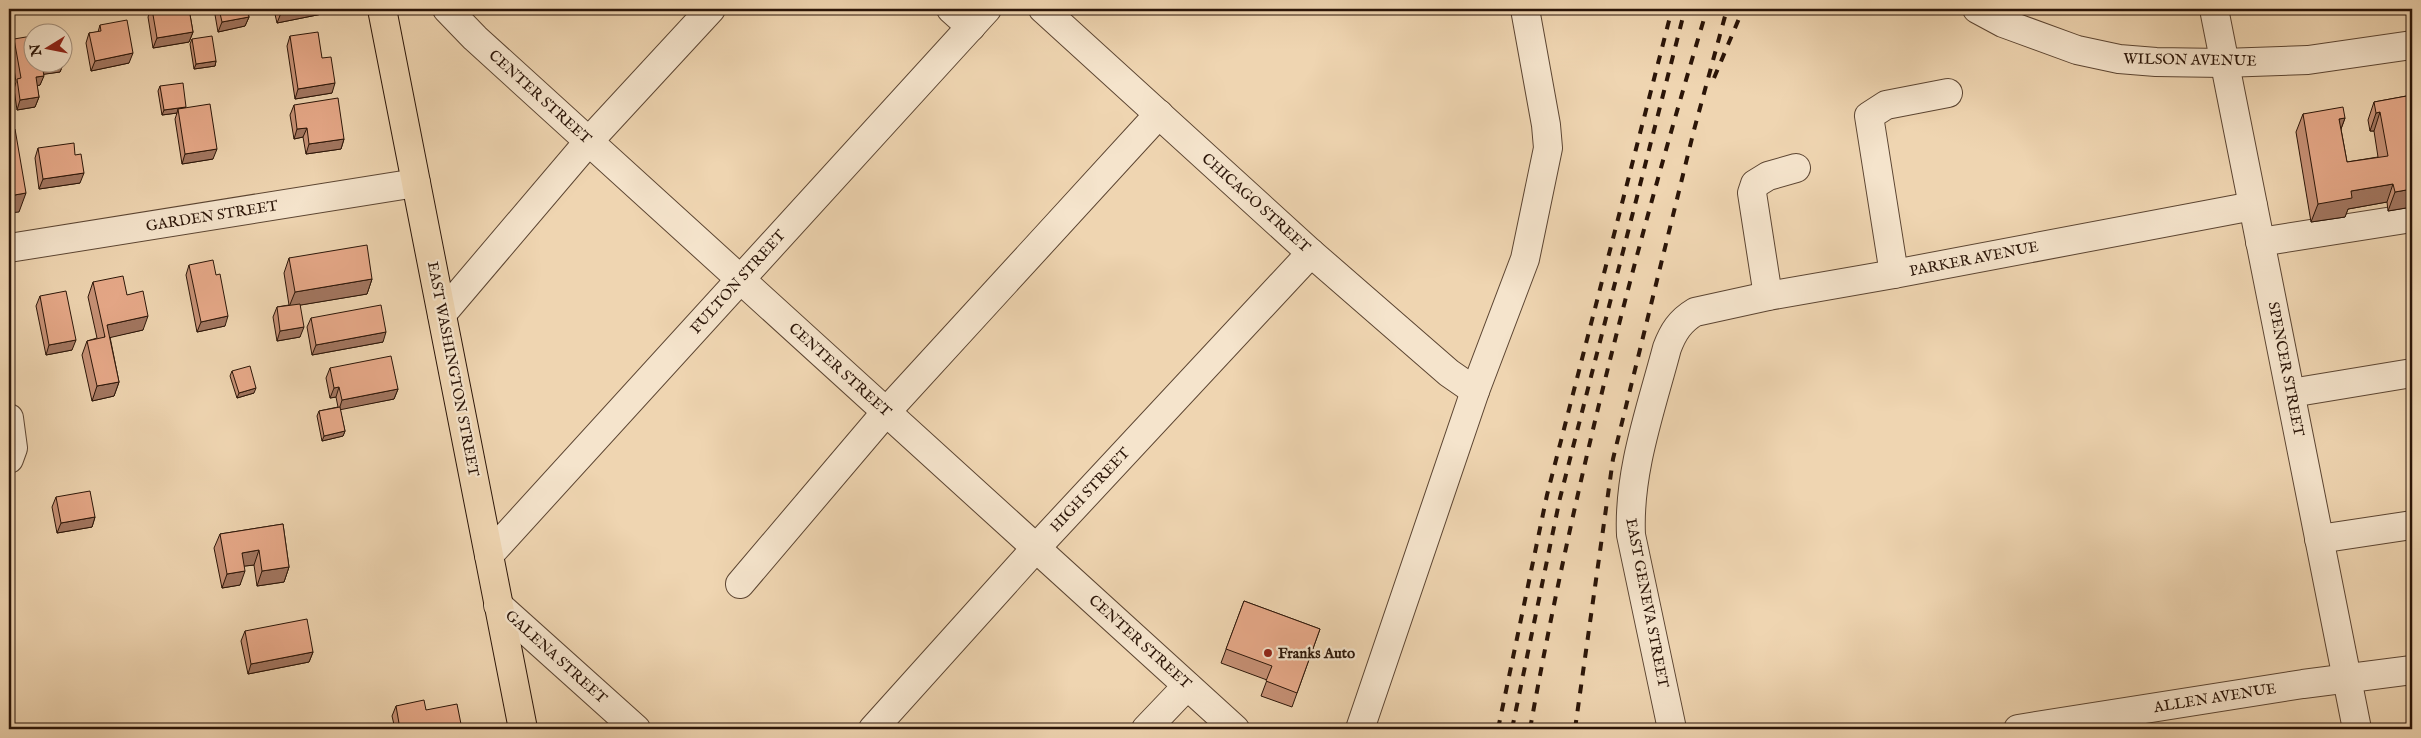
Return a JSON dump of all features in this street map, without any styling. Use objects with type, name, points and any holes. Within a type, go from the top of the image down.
[{"type":"main road","name":"EAST WASHINGTON STREET","points":[[382,9],[523,729]]},
{"type":"street","name":"CENTER STREET","points":[[447,9],[588,141],[1235,729]]},
{"type":"street","points":[[442,314],[588,141],[712,9]]},
{"type":"street","points":[[951,9],[979,18]]},
{"type":"street","name":"CHICAGO STREET","points":[[1043,9],[1310,253],[1449,372],[1475,391]]},
{"type":"street","points":[[1360,729],[1475,391],[1525,259],[1548,148],[1546,125],[1525,9]]},
{"type":"street","name":"WILSON AVENUE","points":[[1977,9],[2003,23],[2077,50],[2119,59],[2156,62],[2223,63],[2308,60],[2412,45]]},
{"type":"street","name":"SPENCER STREET","points":[[2214,9],[2223,63],[2291,393],[2357,729]]},
{"type":"street","name":"FULTON STREET","points":[[489,555],[979,18]]},
{"type":"street","points":[[1894,274],[1869,116],[1886,105],[1948,93]]},
{"type":"street","points":[[740,584],[886,412],[1159,114]]},
{"type":"street","points":[[1768,296],[1752,193],[1755,184],[1768,176],[1796,168]]},
{"type":"street","name":"GARDEN STREET","points":[[9,248],[416,183]]},
{"type":"street","name":"PARKER AVENUE","points":[[1695,312],[1768,296],[2253,206]]},
{"type":"street","points":[[2260,242],[2412,218]]},
{"type":"street","name":"HIGH STREET","points":[[873,729],[1036,548],[1310,253]]},
{"type":"street","name":"EAST GENEVA STREET","points":[[1672,729],[1631,535],[1630,511],[1632,483],[1666,348],[1679,325],[1695,312]]},
{"type":"street","points":[[2291,393],[2412,373]]},
{"type":"street","points":[[9,418],[13,448],[9,459]]},
{"type":"street","points":[[2320,539],[2412,525]]},
{"type":"street","name":"GALENA STREET","points":[[498,605],[626,726]]},
{"type":"street","name":"ALLEN AVENUE","points":[[2018,729],[2412,670]]},
{"type":"street","points":[[1146,729],[1187,686]]},
{"type":"building","points":[[152,9],[189,9],[193,32],[157,38]]},
{"type":"building","points":[[219,9],[247,9],[249,17],[222,22]]},
{"type":"building","points":[[280,9],[302,9],[281,13]]},
{"type":"building","points":[[127,20],[133,53],[95,61],[89,33],[101,31],[100,25]]},
{"type":"building","points":[[318,32],[322,58],[331,57],[335,83],[298,89],[290,36]]},
{"type":"building","points":[[212,36],[216,61],[196,64],[192,39]]},
{"type":"building","points":[[22,38],[22,72],[43,72],[44,76],[36,77],[39,97],[20,100],[17,79],[21,78],[14,39]]},
{"type":"building","points":[[183,83],[186,107],[164,110],[160,86]]},
{"type":"building","points":[[2412,95],[2412,189],[2395,192],[2393,184],[2351,191],[2352,198],[2318,204],[2303,114],[2343,107],[2345,118],[2339,119],[2347,162],[2388,156],[2380,112],[2376,113],[2374,102]]},
{"type":"building","points":[[338,98],[344,139],[309,144],[307,128],[297,129],[294,105]]},
{"type":"building","points":[[210,104],[217,149],[185,154],[178,109]]},
{"type":"building","points":[[15,129],[26,193],[9,196],[9,130]]},
{"type":"building","points":[[74,143],[75,155],[81,154],[84,173],[43,179],[38,148]]},
{"type":"building","points":[[367,245],[372,279],[295,292],[289,258]]},
{"type":"building","points":[[213,260],[216,275],[220,274],[228,316],[201,322],[189,265]]},
{"type":"building","points":[[123,276],[127,295],[143,291],[148,316],[107,325],[119,382],[97,386],[87,341],[105,337],[93,282]]},
{"type":"building","points":[[66,291],[76,340],[49,345],[40,296]]},
{"type":"building","points":[[300,304],[304,327],[280,331],[277,307]]},
{"type":"building","points":[[381,305],[386,332],[316,345],[311,318]]},
{"type":"building","points":[[391,356],[398,389],[342,400],[339,387],[334,388],[330,368]]},
{"type":"building","points":[[250,366],[256,388],[239,393],[232,371]]},
{"type":"building","points":[[340,407],[345,431],[324,436],[319,411]]},
{"type":"building","points":[[90,491],[95,517],[61,523],[56,497]]},
{"type":"building","points":[[283,524],[289,567],[262,571],[259,550],[242,553],[245,571],[227,574],[220,534]]},
{"type":"building","name":"Franks Auto","points":[[1244,601],[1320,629],[1297,693],[1266,681],[1272,666],[1226,649]]},
{"type":"building","points":[[307,619],[313,652],[251,664],[245,631]]},
{"type":"building","points":[[424,700],[426,710],[457,704],[462,729],[400,729],[396,706]]},
{"type":"railway","points":[[1498,729],[1547,495],[1672,9]]},
{"type":"railway","points":[[1512,729],[1560,498],[1685,9]]},
{"type":"railway","points":[[1530,729],[1566,547],[1608,366],[1631,277],[1707,9]]},
{"type":"railway","points":[[1575,729],[1613,459],[1694,130],[1727,9]]},
{"type":"railway","points":[[1714,78],[1743,9]]},
{"type":"place","name":"Franks Auto","points":[[1268,653]]}]
